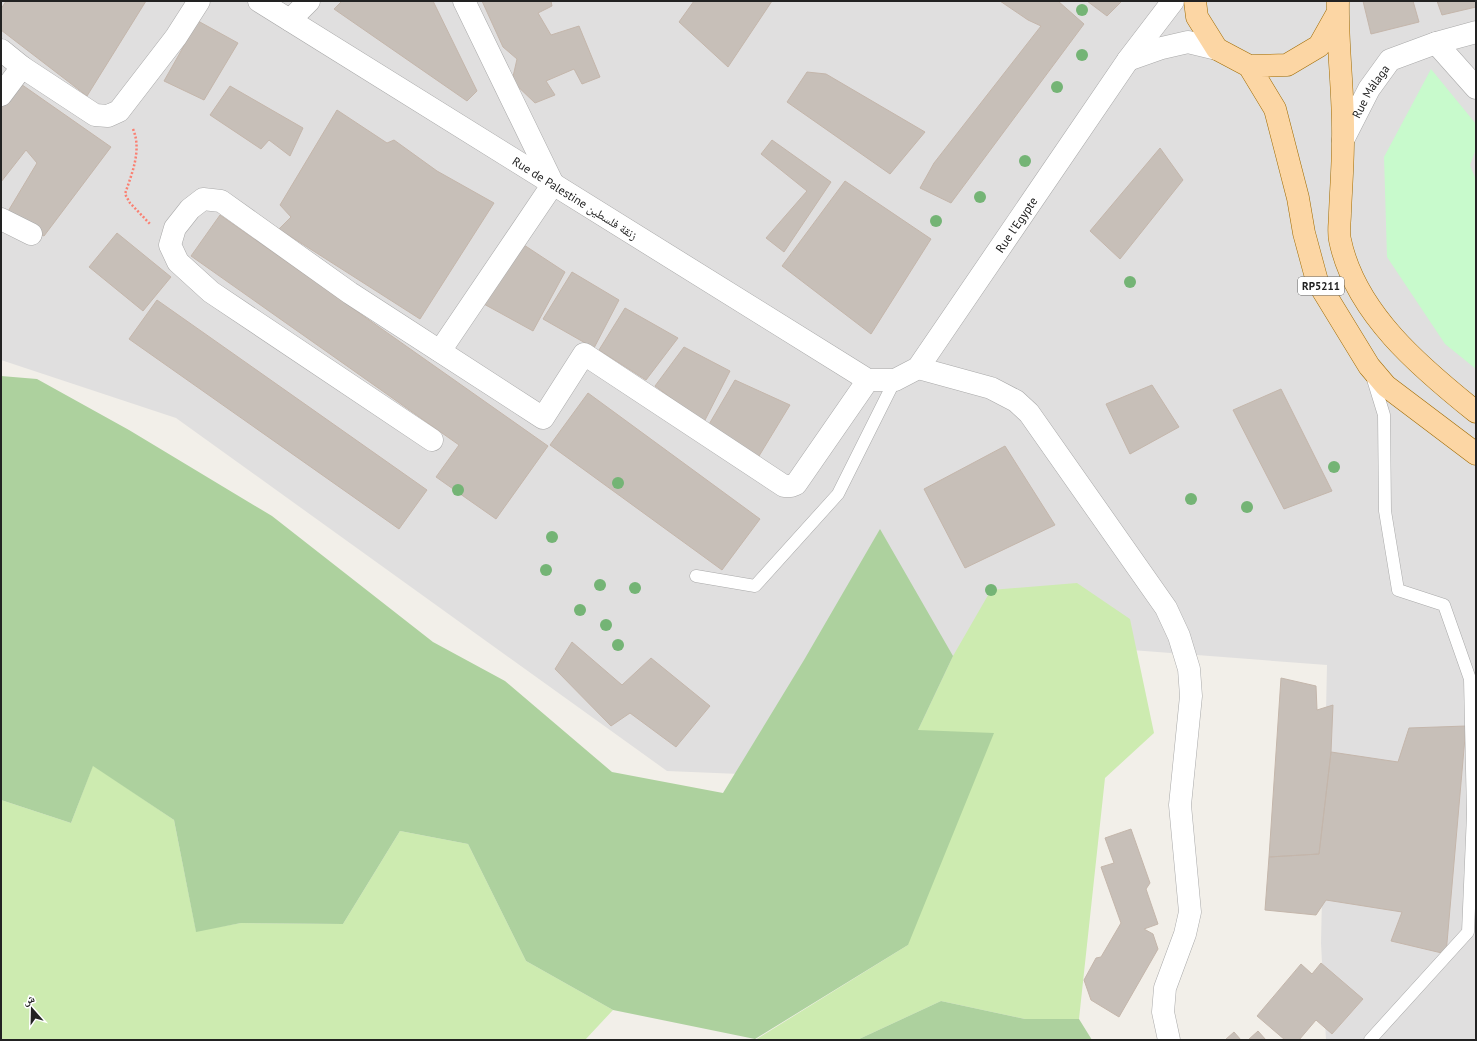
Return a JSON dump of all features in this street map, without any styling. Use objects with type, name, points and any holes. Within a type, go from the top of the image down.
[{"type":"main road","points":[[1195,1],[1197,17],[1217,49],[1249,66],[1287,65],[1319,46],[1337,7]]},
{"type":"main road","name":"RP5211","points":[[1337,7],[1344,140],[1339,239],[1350,274],[1362,296],[1393,337],[1445,387],[1476,412]]},
{"type":"main road","name":"RP5211","points":[[1249,66],[1275,109],[1298,198],[1304,233],[1317,281],[1369,366],[1386,386],[1476,454]]},
{"type":"street","points":[[1,50],[22,67],[95,115],[108,116],[119,111],[176,37],[199,1]]},
{"type":"street","name":"Rue de Palestine زنقة فلسطين","points":[[259,1],[868,380]]},
{"type":"street","points":[[290,20],[309,1]]},
{"type":"street","points":[[440,351],[553,184],[464,1]]},
{"type":"street","name":"Rue l'Egypte","points":[[895,380],[918,368],[1128,60],[1173,1]]},
{"type":"street","name":"Rue Málaga","points":[[1344,140],[1368,89],[1390,60],[1436,43],[1476,32]]},
{"type":"street","points":[[1128,60],[1162,48],[1188,42],[1217,49]]},
{"type":"street","points":[[1436,43],[1476,88]]},
{"type":"street","points":[[1,95],[22,67]]},
{"type":"street","points":[[432,440],[211,292],[178,262],[170,245],[175,228],[190,208],[203,199],[222,201],[350,293],[543,418],[584,354],[784,486],[796,484],[868,380],[895,380]]},
{"type":"street","points":[[1,219],[31,234]]},
{"type":"street","points":[[918,368],[991,388],[1016,401],[1029,413],[1166,608],[1179,636],[1189,669],[1191,696],[1180,805],[1190,912],[1185,934],[1165,988],[1163,1012],[1169,1040]]},
{"type":"lane","points":[[1369,366],[1384,415],[1385,511],[1398,590],[1444,606],[1470,679],[1473,814],[1468,932],[1370,1040]]},
{"type":"lane","points":[[696,576],[755,586],[838,494],[895,380]]},
{"type":"path","points":[[119,111],[132,125],[137,137],[136,159],[125,194],[130,203],[170,245]]},
{"type":"shaded area","points":[[1,1],[1476,1],[1476,1040],[1326,1040],[1321,943],[1327,665],[1066,645],[884,780],[667,771],[176,418],[1,360]]},
{"type":"green space","points":[[1431,69],[1476,124],[1476,149],[1470,165],[1476,180],[1476,369],[1445,344],[1387,257],[1384,157]]},
{"type":"green space","points":[[1,376],[37,379],[129,430],[272,516],[433,642],[505,681],[612,772],[723,793],[804,660],[880,529],[953,656],[918,730],[994,733],[908,945],[755,1039],[613,1010],[526,961],[468,844],[400,831],[343,924],[241,923],[196,932],[174,820],[93,766],[71,823],[1,800]]},
{"type":"green space","points":[[1077,583],[1130,619],[1154,733],[1105,778],[1079,1019],[1025,1019],[941,1001],[857,1040],[755,1040],[908,945],[918,730],[953,656],[991,590]]},
{"type":"green space","points":[[93,765],[174,820],[196,931],[241,923],[343,924],[400,831],[468,844],[526,961],[613,1010],[585,1040],[1,1040],[1,800],[71,823]]},
{"type":"green space","points":[[941,1001],[1025,1019],[1079,1019],[1092,1040],[857,1040]]},
{"type":"building","points":[[6,1],[146,1],[87,96],[1,30],[1,9]]},
{"type":"building","points":[[342,1],[433,1],[477,91],[467,101],[334,9]]},
{"type":"building","points":[[482,1],[551,1],[552,6],[538,13],[551,35],[579,26],[600,77],[582,84],[574,69],[546,81],[555,95],[535,103],[512,81],[517,59],[503,47]]},
{"type":"building","points":[[694,1],[772,1],[728,67],[679,22]]},
{"type":"building","points":[[1000,1],[1058,1],[1084,24],[951,203],[920,188],[934,163],[1041,26],[1028,20]]},
{"type":"building","points":[[1087,1],[1122,1],[1107,16]]},
{"type":"building","points":[[1363,1],[1413,1],[1419,22],[1371,34]]},
{"type":"building","points":[[1437,1],[1476,1],[1476,7],[1442,15]]},
{"type":"building","points":[[198,21],[238,43],[204,100],[164,81]]},
{"type":"building","points":[[807,72],[826,74],[925,132],[890,174],[787,102]]},
{"type":"building","points":[[18,82],[111,147],[44,236],[4,218],[37,163],[26,150],[1,182],[1,103]]},
{"type":"building","points":[[230,86],[303,128],[290,156],[269,140],[261,149],[210,115]]},
{"type":"building","points":[[337,110],[387,143],[394,140],[437,171],[494,203],[420,319],[279,229],[291,217],[280,205]]},
{"type":"building","points":[[772,140],[831,182],[784,252],[766,238],[807,191],[761,154]]},
{"type":"building","points":[[1160,148],[1183,180],[1120,259],[1090,231]]},
{"type":"building","points":[[845,181],[931,239],[871,334],[782,266]]},
{"type":"building","points":[[220,215],[548,446],[496,519],[436,477],[459,445],[191,256]]},
{"type":"building","points":[[117,233],[171,277],[143,311],[89,267]]},
{"type":"building","points":[[524,245],[565,272],[533,331],[482,303]]},
{"type":"building","points":[[572,272],[619,300],[594,348],[543,319]]},
{"type":"building","points":[[157,300],[427,490],[399,529],[129,339]]},
{"type":"building","points":[[625,308],[678,338],[646,380],[599,350]]},
{"type":"building","points":[[684,347],[730,371],[704,422],[655,386]]},
{"type":"building","points":[[735,380],[790,405],[756,461],[708,426]]},
{"type":"building","points":[[1152,385],[1179,427],[1130,454],[1106,404]]},
{"type":"building","points":[[1281,389],[1332,491],[1284,509],[1233,410]]},
{"type":"building","points":[[588,393],[760,519],[722,570],[550,445]]},
{"type":"building","points":[[1005,446],[1055,525],[965,568],[924,489]]},
{"type":"building","points":[[572,642],[622,685],[651,658],[710,706],[676,747],[630,713],[611,726],[555,669]]},
{"type":"building","points":[[1281,678],[1316,686],[1317,710],[1333,705],[1331,752],[1319,854],[1269,857]]},
{"type":"building","points":[[1466,726],[1446,954],[1391,941],[1402,912],[1326,900],[1316,915],[1265,910],[1269,857],[1319,854],[1331,752],[1398,762],[1409,728]]},
{"type":"building","points":[[1131,829],[1150,883],[1146,889],[1158,924],[1144,929],[1153,934],[1158,949],[1119,1017],[1091,1000],[1084,980],[1096,958],[1101,957],[1121,923],[1101,867],[1114,863],[1105,838]]},
{"type":"building","points":[[1321,963],[1363,999],[1332,1034],[1316,1020],[1299,1040],[1285,1040],[1257,1016],[1301,964],[1312,974]]},
{"type":"building","points":[[1258,1031],[1266,1040],[1248,1040]]},
{"type":"building","points":[[1234,1032],[1241,1040],[1225,1040]]}]
